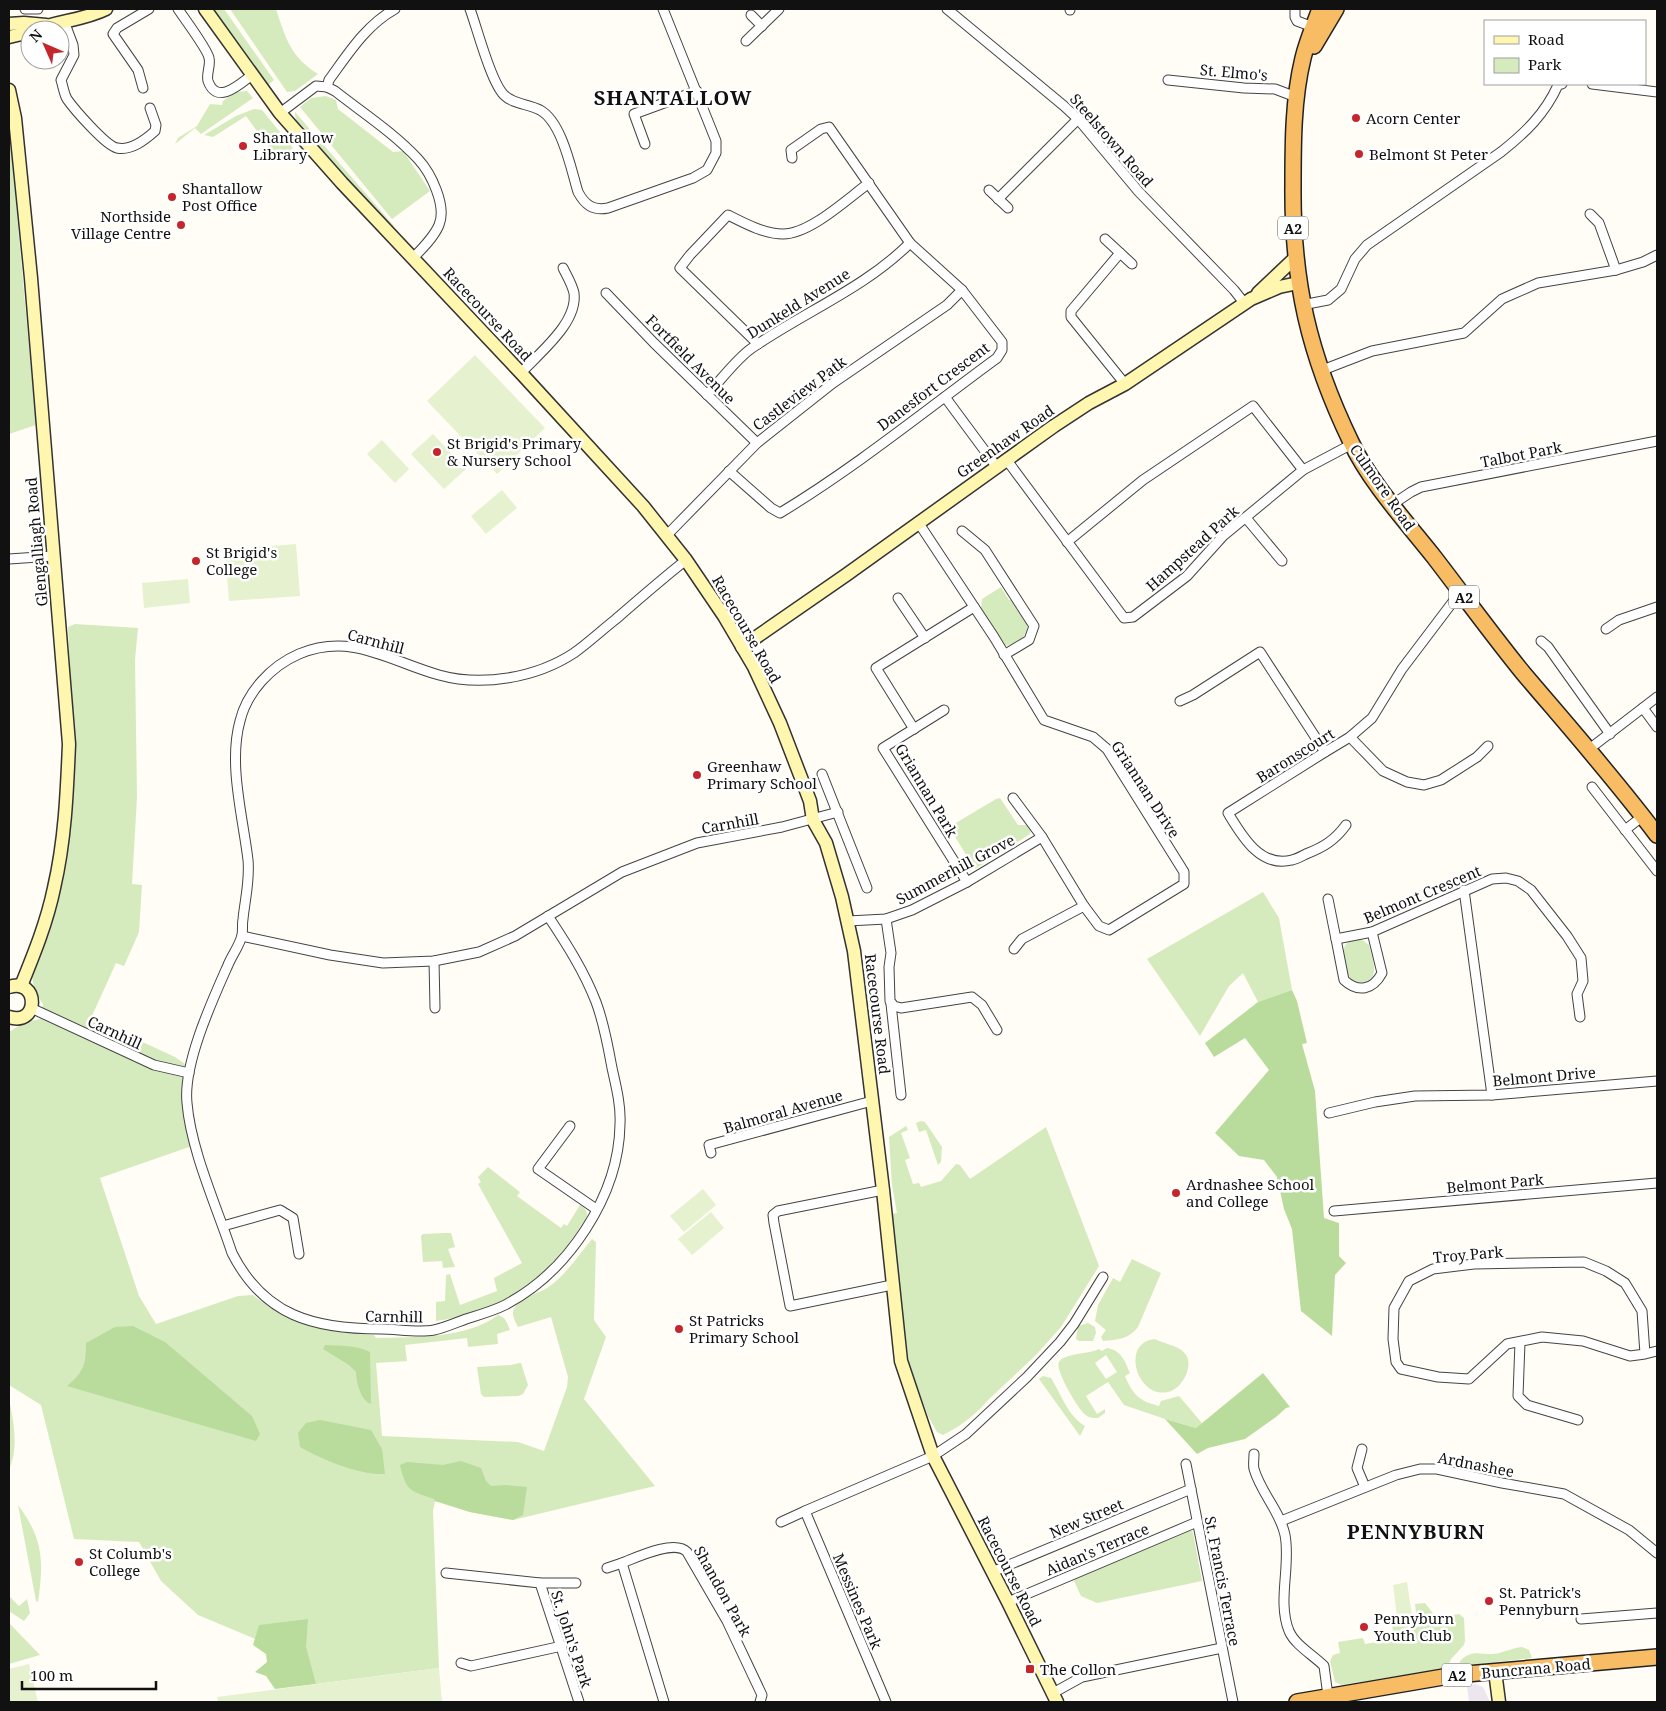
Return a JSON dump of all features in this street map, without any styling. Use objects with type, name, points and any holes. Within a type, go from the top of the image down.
[{"type":"highway","name":"Culmore Road","points":[[1320,9],[1307,41],[1299,74],[1292,142],[1292,221],[1298,283],[1302,306],[1320,371],[1352,444],[1374,479],[1522,671],[1657,835]]},
{"type":"highway","points":[[1299,74],[1317,39],[1336,9]]},
{"type":"highway","name":"Buncrana Road","points":[[1297,1702],[1455,1675],[1657,1657]]},
{"type":"main road","points":[[69,20],[93,15],[106,9]]},
{"type":"main road","name":"Racecourse Road","points":[[205,9],[280,113],[342,183],[643,506],[686,560],[724,616],[754,667],[780,723],[810,801],[813,820],[826,843],[848,921],[860,987],[901,1360],[933,1456],[1055,1698]]},
{"type":"main road","name":"Glengalliagh Road","points":[[9,90],[15,118],[31,278],[69,744],[66,808],[54,889],[41,933],[15,987],[30,993],[32,998],[31,1008]]},
{"type":"main road","points":[[1248,302],[1295,258]]},
{"type":"main road","name":"Greenhaw Road","points":[[742,647],[794,612],[1001,463],[1082,408],[1125,384],[1248,302],[1279,287],[1298,283]]},
{"type":"main road","points":[[9,1018],[24,1017],[31,1008]]},
{"type":"main road","points":[[1495,1671],[1499,1702]]},
{"type":"street","points":[[25,9],[38,9]]},
{"type":"street","points":[[142,88],[138,70],[113,34],[116,28],[149,9]]},
{"type":"street","points":[[178,9],[209,57],[207,80],[213,89],[226,93],[252,76]]},
{"type":"street","points":[[327,87],[329,80],[359,40],[384,11],[395,9]]},
{"type":"street","points":[[470,9],[496,84],[504,95],[512,100],[540,110],[550,117],[556,127],[578,192],[584,202],[598,210],[693,178],[707,170],[716,153],[716,140],[663,9]]},
{"type":"street","points":[[746,42],[779,9]]},
{"type":"street","name":"Steelstown Road","points":[[946,9],[1056,97],[1078,119],[1139,192],[1248,302]]},
{"type":"street","points":[[1295,9],[1297,21],[1313,27]]},
{"type":"street","points":[[751,15],[762,26]]},
{"type":"street","points":[[70,37],[74,55],[70,63]]},
{"type":"street","points":[[67,70],[62,80],[66,98],[102,140],[112,146],[119,149],[131,147],[155,131],[156,125],[150,108]]},
{"type":"street","name":"St. Elmo's","points":[[1168,80],[1244,88],[1275,89],[1296,97]]},
{"type":"street","points":[[1302,306],[1328,300],[1341,289],[1355,259],[1367,245],[1522,135],[1539,118],[1558,85]]},
{"type":"street","points":[[1600,85],[1657,92]]},
{"type":"street","points":[[280,113],[316,86],[327,87],[335,91],[408,149],[420,161],[436,189],[442,214],[439,226],[413,258]]},
{"type":"street","points":[[645,144],[634,114],[697,91]]},
{"type":"street","points":[[998,199],[1078,119]]},
{"type":"street","name":"Danesfort Crescent","points":[[729,471],[771,508],[780,513],[826,484],[945,397],[997,358],[1002,350],[1002,342],[962,290],[910,243],[829,127],[821,129],[791,150],[792,158]]},
{"type":"street","points":[[758,344],[680,268],[728,215],[765,231],[783,234],[803,229],[869,183]]},
{"type":"street","points":[[989,190],[1008,208]]},
{"type":"street","points":[[1590,214],[1599,222],[1616,270]]},
{"type":"street","points":[[1105,239],[1132,264]]},
{"type":"street","name":"Dunkeld Avenue","points":[[707,395],[750,349],[886,265],[910,243]]},
{"type":"street","points":[[1120,253],[1071,311],[1071,317],[1125,384]]},
{"type":"street","points":[[1320,371],[1372,351],[1464,333],[1502,299],[1538,283],[1616,270],[1643,262],[1657,255]]},
{"type":"street","points":[[521,373],[564,326],[572,310],[574,296],[572,286],[563,268]]},
{"type":"street","name":"Castleview Patk","points":[[667,536],[757,443],[833,383],[947,305],[962,290]]},
{"type":"street","name":"Fortfield Avenue","points":[[606,293],[757,443]]},
{"type":"street","name":"Hampstead Park","points":[[945,397],[1066,542],[1124,618],[1133,616],[1168,592],[1187,576],[1223,536],[1304,470],[1352,444]]},
{"type":"street","points":[[1066,542],[1143,480],[1253,406],[1304,470]]},
{"type":"street","name":"Talbot Park","points":[[1393,504],[1421,487],[1657,441]]},
{"type":"street","points":[[1246,518],[1282,561]]},
{"type":"street","name":"Griannan Drive","points":[[918,522],[1004,654],[1044,720],[1092,737],[1107,750],[1184,872],[1184,884],[1109,930],[1098,926],[1042,837],[1013,798]]},
{"type":"street","points":[[962,531],[985,550],[1034,626],[1029,640],[1004,654]]},
{"type":"street","points":[[9,559],[53,556]]},
{"type":"street","name":"Carnhill","points":[[548,916],[574,956],[595,1001],[603,1025],[618,1093],[620,1124],[615,1164],[596,1209],[585,1230],[571,1250],[536,1285],[504,1306],[433,1330],[334,1327],[293,1316],[262,1296],[242,1272],[232,1253],[193,1136],[186,1102],[189,1073],[194,1051],[228,964],[242,936],[249,877],[236,773],[237,736],[240,719],[247,702],[257,686],[279,665],[296,655],[315,648],[337,645],[349,646],[383,655],[440,675],[456,678],[484,680],[518,676],[546,667],[575,652],[686,560]]},
{"type":"street","name":"Baronscourt","points":[[1346,825],[1336,838],[1318,849],[1292,861],[1278,861],[1264,857],[1252,848],[1228,813],[1350,737],[1372,718],[1402,668],[1455,599],[1463,595]]},
{"type":"street","points":[[898,598],[925,638]]},
{"type":"street","points":[[914,729],[876,668],[974,607]]},
{"type":"street","points":[[1606,629],[1619,620],[1657,607]]},
{"type":"street","points":[[1541,641],[1610,734]]},
{"type":"street","points":[[1180,702],[1260,652],[1325,752]]},
{"type":"street","points":[[1588,750],[1657,696]]},
{"type":"street","points":[[1643,708],[1657,727]]},
{"type":"street","name":"Griannan Park","points":[[944,710],[883,748],[967,882]]},
{"type":"street","points":[[1350,737],[1384,771],[1407,782],[1424,785],[1441,780],[1478,757],[1488,746]]},
{"type":"street","points":[[822,774],[867,888]]},
{"type":"street","points":[[1592,787],[1657,871]]},
{"type":"street","name":"Carnhill","points":[[242,936],[330,955],[383,963],[434,961],[478,952],[515,936],[622,872],[698,843],[765,831],[838,812]]},
{"type":"street","points":[[1625,830],[1643,816]]},
{"type":"street","name":"Summerhill Grove","points":[[848,921],[886,919],[912,910],[967,882],[1042,837]]},
{"type":"street","name":"Belmont Crescent","points":[[1336,939],[1372,932],[1492,879],[1506,878],[1518,881],[1531,890],[1582,958],[1583,981],[1577,994],[1580,1017]]},
{"type":"street","points":[[1464,890],[1492,1095]]},
{"type":"street","points":[[1328,899],[1344,980],[1356,989],[1366,988],[1377,983],[1382,974],[1372,932]]},
{"type":"street","points":[[1014,949],[1022,939],[1084,906]]},
{"type":"street","points":[[886,919],[891,953],[890,1001],[892,1004],[901,1095]]},
{"type":"street","points":[[434,961],[434,1008]]},
{"type":"street","points":[[892,1004],[900,1008],[972,997],[982,1005],[997,1030]]},
{"type":"street","name":"Carnhill","points":[[31,1008],[154,1065],[189,1073]]},
{"type":"street","name":"Belmont Drive","points":[[1329,1113],[1375,1102],[1432,1095],[1492,1095],[1657,1081]]},
{"type":"street","name":"Balmoral Avenue","points":[[711,1153],[710,1145],[872,1101]]},
{"type":"street","points":[[570,1126],[538,1169],[596,1209]]},
{"type":"street","name":"Belmont Park","points":[[1334,1211],[1657,1183]]},
{"type":"street","points":[[883,1190],[778,1211],[774,1215],[774,1223],[790,1306],[892,1285]]},
{"type":"street","points":[[223,1226],[280,1210],[293,1218],[299,1254]]},
{"type":"street","name":"Troy Park","points":[[1645,1354],[1642,1311],[1625,1283],[1584,1262],[1474,1264],[1433,1268],[1409,1281],[1394,1308],[1396,1362],[1401,1369],[1438,1377],[1469,1379],[1507,1344],[1542,1337],[1583,1341],[1630,1356],[1645,1354],[1657,1350]]},
{"type":"street","points":[[781,1522],[933,1456],[966,1434],[986,1418],[1048,1355],[1074,1324],[1103,1276]]},
{"type":"street","points":[[1520,1342],[1518,1396],[1527,1405],[1578,1420]]},
{"type":"street","points":[[1362,1449],[1357,1468],[1365,1487]]},
{"type":"street","points":[[1254,1454],[1254,1468],[1281,1521],[1285,1535],[1288,1558],[1284,1602],[1290,1632],[1296,1642],[1324,1666],[1328,1696]]},
{"type":"street","name":"St. Francis Terrace","points":[[1186,1464],[1233,1702]]},
{"type":"street","name":"Ardnashee","points":[[1281,1521],[1396,1475],[1420,1469],[1437,1469],[1564,1494],[1629,1530],[1657,1553]]},
{"type":"street","name":"New Street","points":[[992,1572],[1191,1489]]},
{"type":"street","name":"Messines Park","points":[[805,1511],[886,1702]]},
{"type":"street","name":"Aidan's Terrace","points":[[1008,1602],[1197,1522]]},
{"type":"street","name":"Shandon Park","points":[[607,1568],[658,1550],[674,1547],[683,1548],[731,1630],[762,1696],[760,1702]]},
{"type":"street","points":[[622,1562],[664,1702]]},
{"type":"street","name":"St. John's Park","points":[[446,1573],[540,1583],[576,1583]]},
{"type":"street","name":"St. John's Park","points":[[540,1583],[562,1646],[578,1702]]},
{"type":"street","points":[[1581,1619],[1657,1614]]},
{"type":"street","points":[[462,1663],[471,1666],[562,1646]]},
{"type":"street","points":[[1055,1698],[1082,1677],[1222,1648]]},
{"type":"shaded area","points":[[1475,1684],[1483,1687],[1490,1702],[1469,1702],[1467,1686]]},
{"type":"green space","points":[[212,9],[224,9],[274,80],[268,85]]},
{"type":"green space","points":[[230,9],[276,9],[290,46],[301,60],[318,74],[295,91],[287,92]]},
{"type":"green space","points":[[247,91],[253,98],[201,134],[195,128],[175,144],[178,138],[197,126],[210,104],[222,105],[223,101],[236,92]]},
{"type":"green space","points":[[326,96],[336,100],[338,109],[393,152],[403,151],[430,191],[392,219],[300,107],[311,98]]},
{"type":"green space","points":[[254,109],[262,110],[293,148],[282,157],[275,156],[246,116],[213,137],[204,135],[236,116]]},
{"type":"green space","points":[[295,112],[394,226],[392,227],[297,123]]},
{"type":"green space","points":[[9,126],[36,425],[9,434]]},
{"type":"green space","points":[[475,355],[545,428],[497,474],[427,401]]},
{"type":"green space","points":[[433,434],[466,469],[444,489],[411,454]]},
{"type":"green space","points":[[382,440],[409,469],[395,483],[367,454]]},
{"type":"green space","points":[[502,490],[517,508],[486,534],[471,516]]},
{"type":"green space","points":[[296,544],[300,596],[229,601],[225,550]]},
{"type":"green space","points":[[188,579],[190,603],[144,608],[142,583]]},
{"type":"green space","points":[[1001,587],[1009,600],[1013,600],[1027,623],[1026,632],[1021,639],[1013,644],[1004,646],[981,608],[982,599]]},
{"type":"green space","points":[[75,624],[138,628],[135,659],[137,797],[132,884],[142,885],[139,932],[124,966],[116,963],[91,1018],[175,1057],[185,1064],[182,1084],[182,1105],[188,1136],[192,1146],[100,1178],[139,1296],[156,1324],[238,1296],[253,1295],[280,1313],[310,1326],[325,1330],[374,1335],[376,1338],[423,1337],[456,1333],[485,1323],[498,1315],[505,1319],[510,1330],[497,1334],[498,1344],[468,1347],[467,1338],[405,1345],[407,1361],[376,1363],[382,1436],[518,1442],[544,1451],[567,1387],[568,1377],[551,1317],[518,1327],[513,1311],[521,1301],[546,1289],[556,1281],[592,1239],[596,1242],[594,1320],[606,1337],[584,1399],[655,1486],[513,1520],[470,1512],[435,1501],[433,1511],[439,1668],[316,1684],[260,1641],[198,1615],[161,1581],[139,1542],[74,1539],[41,1405],[9,1385],[9,1032],[25,1022],[40,1019],[43,1004],[35,993],[32,977],[51,916],[73,750],[68,627]]},
{"type":"green space","points":[[1000,798],[1018,825],[1029,825],[1031,829],[1030,834],[975,869],[949,827]]},
{"type":"green space","points":[[1263,892],[1279,918],[1292,990],[1258,1002],[1243,973],[1229,986],[1200,1036],[1147,959]]},
{"type":"green space","points":[[1361,939],[1369,945],[1374,970],[1370,979],[1356,983],[1347,972],[1344,949],[1350,941]]},
{"type":"green space","points":[[1292,990],[1297,1001],[1307,1043],[1302,1044],[1315,1091],[1324,1218],[1339,1223],[1339,1256],[1346,1263],[1335,1275],[1332,1336],[1301,1311],[1292,1229],[1284,1209],[1277,1177],[1264,1160],[1239,1156],[1215,1133],[1269,1070],[1245,1038],[1214,1057],[1205,1043],[1258,1002]]},
{"type":"green space","points":[[925,1122],[942,1147],[941,1162],[938,1165],[926,1130],[919,1132],[916,1123]]},
{"type":"green space","points":[[906,1126],[908,1130],[901,1133],[910,1158],[905,1160],[913,1184],[919,1183],[921,1187],[941,1181],[956,1164],[960,1165],[970,1179],[1046,1127],[1099,1266],[1061,1327],[1036,1355],[972,1416],[943,1435],[937,1432],[928,1416],[909,1364],[889,1214],[897,1213],[892,1185],[889,1137]]},
{"type":"green space","points":[[488,1167],[520,1192],[517,1196],[561,1228],[564,1224],[567,1226],[580,1205],[584,1207],[587,1216],[558,1256],[532,1282],[512,1296],[485,1309],[456,1318],[436,1321],[436,1302],[445,1301],[446,1275],[450,1274],[460,1305],[497,1291],[494,1278],[522,1263],[478,1184],[481,1182],[478,1177]]},
{"type":"green space","points":[[703,1189],[716,1205],[684,1232],[670,1216]]},
{"type":"green space","points":[[711,1212],[724,1228],[692,1255],[678,1239]]},
{"type":"green space","points":[[451,1233],[455,1247],[448,1249],[455,1267],[443,1268],[442,1261],[423,1262],[421,1236],[423,1234]]},
{"type":"green space","points":[[1132,1259],[1161,1273],[1138,1327],[1127,1336],[1103,1341],[1101,1337],[1106,1330],[1095,1321],[1098,1305],[1113,1278],[1120,1282]]},
{"type":"green space","points":[[1088,1323],[1095,1327],[1096,1333],[1093,1341],[1079,1341],[1076,1339],[1078,1326]]},
{"type":"green space","points":[[133,1326],[165,1342],[252,1416],[260,1434],[256,1441],[67,1386],[83,1367],[86,1343],[115,1327]]},
{"type":"green space","points":[[1155,1339],[1180,1349],[1188,1360],[1187,1371],[1182,1383],[1168,1392],[1157,1392],[1148,1387],[1141,1379],[1137,1369],[1136,1359],[1138,1350],[1144,1342]]},
{"type":"green space","points":[[325,1345],[354,1347],[370,1352],[371,1404],[362,1395],[358,1386],[356,1372],[349,1365],[323,1349]]},
{"type":"green space","points":[[1107,1348],[1112,1349],[1122,1357],[1130,1373],[1125,1376],[1128,1383],[1134,1393],[1146,1402],[1159,1406],[1161,1401],[1179,1396],[1202,1423],[1196,1428],[1124,1405],[1108,1382],[1086,1396],[1097,1414],[1105,1409],[1105,1413],[1098,1418],[1087,1416],[1068,1390],[1058,1366],[1062,1359],[1071,1355],[1099,1349],[1102,1351]],"holes":[[[1106,1355],[1117,1372],[1106,1379],[1095,1363]]]},
{"type":"green space","points":[[521,1363],[528,1385],[523,1394],[518,1396],[484,1397],[481,1394],[477,1367]]},
{"type":"green space","points":[[1263,1373],[1290,1407],[1286,1408],[1245,1439],[1208,1448],[1197,1454],[1165,1419],[1196,1428]]},
{"type":"green space","points":[[1043,1376],[1051,1378],[1069,1411],[1085,1426],[1080,1436],[1039,1379]]},
{"type":"green space","points":[[9,1398],[15,1442],[10,1467]]},
{"type":"green space","points":[[320,1420],[371,1430],[382,1449],[385,1474],[364,1472],[341,1466],[300,1447],[298,1433],[306,1423]]},
{"type":"green space","points":[[461,1461],[481,1468],[486,1481],[491,1486],[527,1487],[523,1515],[513,1520],[470,1512],[435,1501],[410,1489],[404,1480],[400,1465],[407,1462],[443,1465]]},
{"type":"green space","points":[[18,1505],[33,1528],[40,1550],[41,1574],[38,1602],[36,1601]]},
{"type":"green space","points":[[1189,1530],[1193,1533],[1202,1581],[1097,1603],[1081,1596],[1073,1579]]},
{"type":"green space","points":[[1407,1582],[1412,1615],[1397,1617],[1393,1585]]},
{"type":"green space","points":[[9,1596],[19,1606],[27,1599],[30,1613],[24,1621],[9,1611]]},
{"type":"green space","points":[[1425,1603],[1435,1616],[1459,1614],[1464,1618],[1464,1645],[1451,1659],[1447,1668],[1342,1685],[1335,1682],[1330,1661],[1333,1655],[1340,1653],[1338,1642],[1363,1638],[1365,1644],[1394,1639],[1392,1624],[1417,1620],[1415,1604]]},
{"type":"green space","points":[[308,1619],[306,1647],[316,1684],[275,1689],[266,1676],[255,1672],[267,1662],[266,1654],[253,1645],[259,1625]]},
{"type":"green space","points":[[9,1623],[40,1655],[9,1664]]},
{"type":"green space","points":[[1522,1647],[1529,1650],[1532,1658],[1460,1666],[1460,1661],[1470,1654],[1493,1654]]},
{"type":"green space","points":[[29,1664],[38,1702],[9,1702],[9,1669]]},
{"type":"green space","points":[[439,1668],[442,1702],[218,1702],[217,1697]]},
{"type":"place","name":"Acorn Center","points":[[1356,118]]},
{"type":"place","name":"Shantallow Library","points":[[243,146]]},
{"type":"place","name":"Belmont St Peter","points":[[1359,154]]},
{"type":"place","name":"Shantallow Post Office","points":[[172,197]]},
{"type":"place","name":"Northside Village Centre","points":[[181,225]]},
{"type":"place","name":"St Brigid's Primary & Nursery School","points":[[437,452]]},
{"type":"place","name":"St Brigid's College","points":[[196,561]]},
{"type":"place","name":"Greenhaw Primary School","points":[[697,775]]},
{"type":"place","name":"Ardnashee School and College","points":[[1176,1193]]},
{"type":"place","name":"St Patricks Primary School","points":[[679,1329]]},
{"type":"place","name":"St Columb's College","points":[[79,1562]]},
{"type":"place","name":"St. Patrick's Pennyburn","points":[[1489,1601]]},
{"type":"place","name":"Pennyburn Youth Club","points":[[1364,1627]]},
{"type":"place","name":"The Collon","points":[[1030,1669]]},
{"type":"district","name":"SHANTALLOW","points":[[673,97]]},
{"type":"district","name":"PENNYBURN","points":[[1416,1531]]}]
